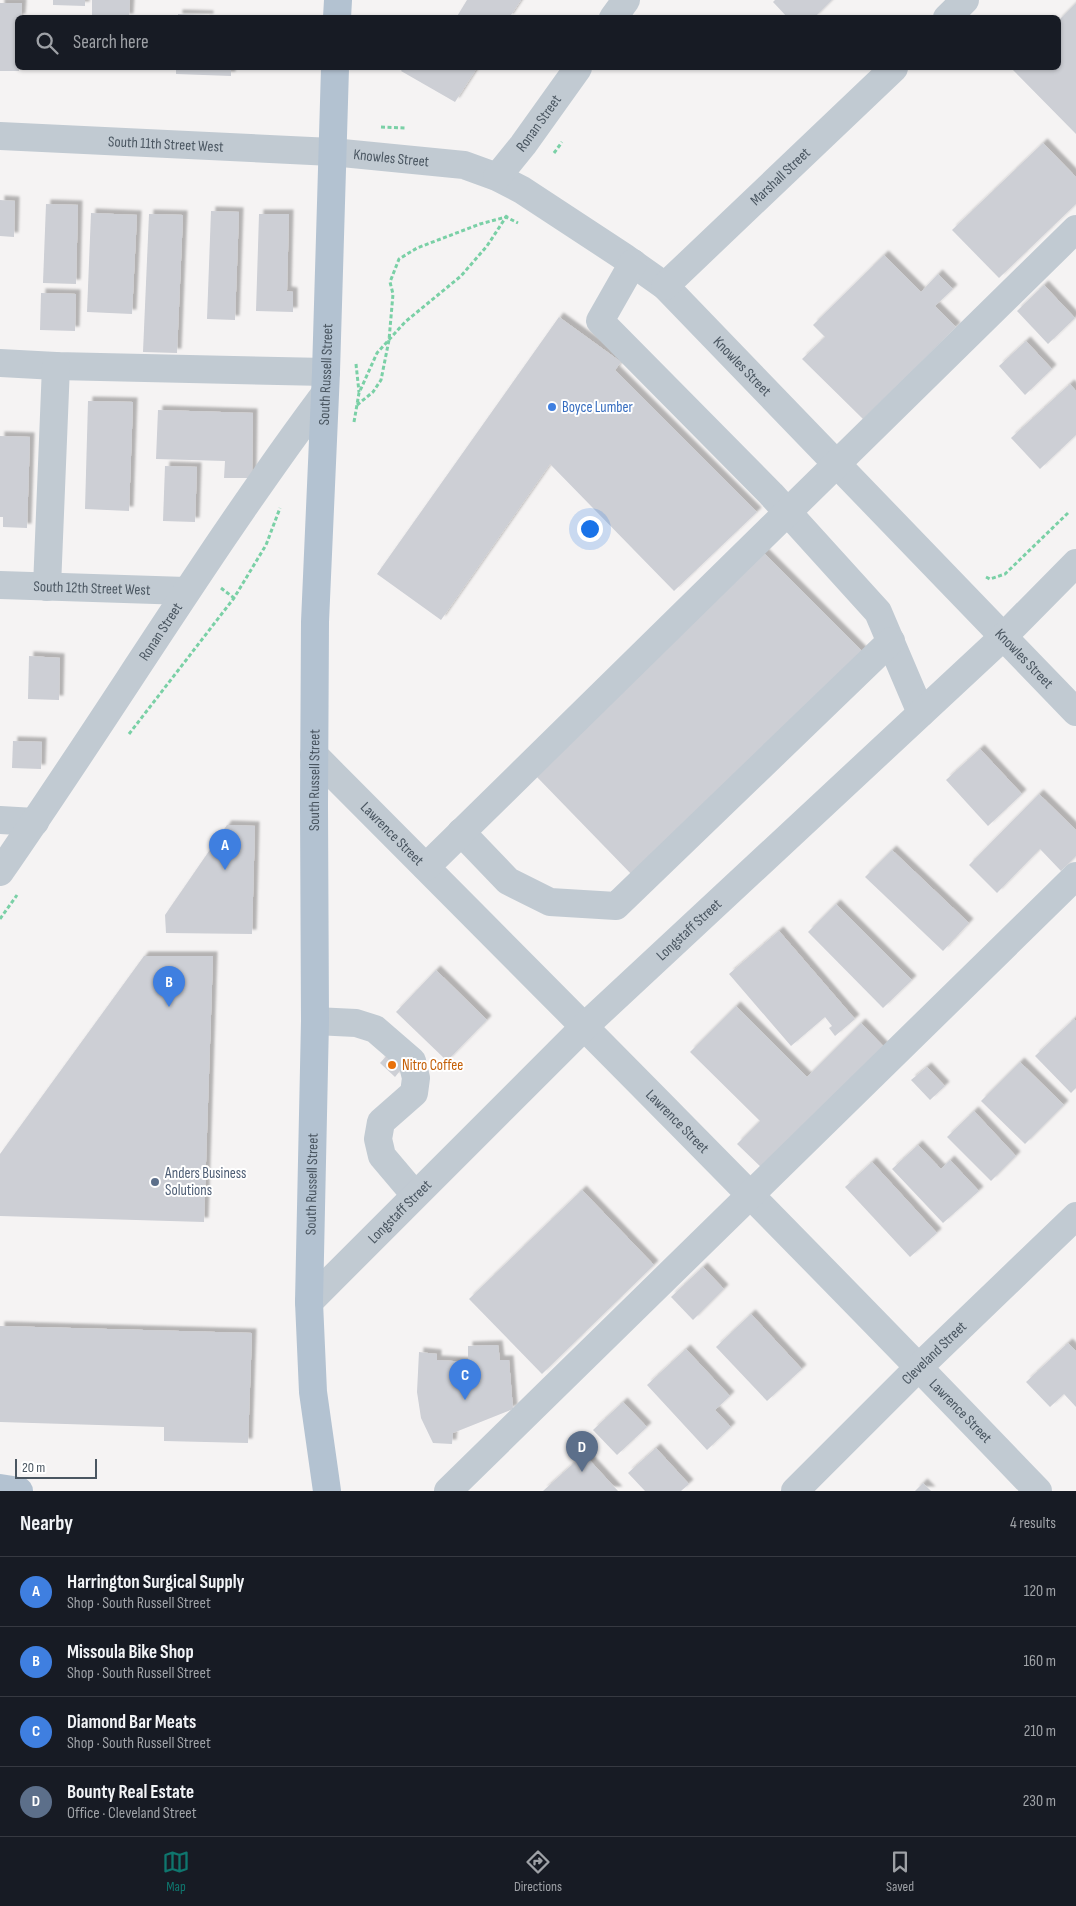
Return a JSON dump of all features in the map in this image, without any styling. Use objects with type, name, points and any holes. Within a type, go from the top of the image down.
[{"type":"main road","points":[[337,15],[338,0]]},
{"type":"main road","name":"South Russell Street","points":[[323,1487],[313,1392],[309,1302],[316,1020],[314,755],[316,595],[335,70]]},
{"type":"main road","points":[[0,1488],[19,1491]]},
{"type":"street","points":[[615,15],[626,0]]},
{"type":"street","points":[[950,15],[965,0]]},
{"type":"street","name":"Ronan Street","points":[[497,177],[523,145],[577,70]]},
{"type":"street","name":"Marshall Street","points":[[665,286],[892,70]]},
{"type":"street","name":"South 11th Street West","points":[[0,136],[332,152]]},
{"type":"street","name":"Knowles Street","points":[[332,152],[464,165],[497,177],[552,208],[665,286],[1076,712]]},
{"type":"street","points":[[426,867],[1076,229]]},
{"type":"street","points":[[634,263],[600,321],[788,512],[878,612],[920,713]]},
{"type":"street","points":[[0,363],[325,383]]},
{"type":"street","points":[[47,587],[56,366]]},
{"type":"street","name":"Ronan Street","points":[[0,872],[325,383]]},
{"type":"street","name":"Longstaff Street","points":[[309,1302],[585,1026],[1003,637],[1076,563]]},
{"type":"street","name":"South 12th Street West","points":[[0,585],[186,591]]},
{"type":"street","points":[[461,832],[508,881],[550,902],[616,906],[890,641]]},
{"type":"street","name":"Lawrence Street","points":[[314,755],[585,1026],[1038,1491]]},
{"type":"street","points":[[0,820],[35,822]]},
{"type":"street","points":[[448,1491],[1076,876]]},
{"type":"street","points":[[316,1020],[356,1023],[375,1028],[412,1061],[416,1078],[414,1093],[381,1122],[378,1139],[382,1156],[415,1196]]},
{"type":"street","name":"Cleveland Street","points":[[796,1491],[919,1367],[1076,1216]]},
{"type":"path","points":[[353,427],[359,393],[377,353],[389,340],[405,322],[461,276],[487,246],[506,217],[480,224],[417,248],[399,259],[390,282],[393,294],[389,340],[381,380],[373,392],[357,405]]},
{"type":"path","points":[[128,735],[234,598],[266,546],[283,499]]},
{"type":"path","points":[[982,575],[990,579],[1006,574],[1069,512]]},
{"type":"path","points":[[216,584],[234,598]]},
{"type":"path","points":[[0,919],[22,887]]},
{"type":"building","points":[[53,0],[85,0],[85,6],[53,5]]},
{"type":"building","points":[[92,0],[130,0],[129,15],[92,15]]},
{"type":"building","points":[[467,0],[521,0],[511,15],[458,15]]},
{"type":"building","points":[[775,0],[832,0],[817,15],[785,15],[773,2]]},
{"type":"building","points":[[0,3],[22,3],[21,15],[15,15],[15,70],[19,71],[0,71]]},
{"type":"building","points":[[1076,3],[1076,134],[1013,70],[1061,70],[1061,18]]},
{"type":"building","points":[[176,70],[231,70],[231,76],[176,74]]},
{"type":"building","points":[[402,70],[476,70],[455,102]]},
{"type":"building","points":[[1043,143],[1076,177],[1076,204],[999,278],[952,230]]},
{"type":"building","points":[[0,200],[15,201],[14,237],[0,236]]},
{"type":"building","points":[[46,204],[78,205],[76,284],[43,283]]},
{"type":"building","points":[[211,211],[239,212],[235,320],[207,319]]},
{"type":"building","points":[[91,213],[137,215],[132,314],[87,312]]},
{"type":"building","points":[[149,214],[183,215],[177,353],[143,352]]},
{"type":"building","points":[[259,214],[289,214],[287,291],[293,292],[293,312],[256,311]]},
{"type":"building","points":[[884,255],[921,292],[938,274],[953,289],[935,306],[956,327],[863,419],[802,359],[825,337],[813,325]]},
{"type":"building","points":[[1044,285],[1075,318],[1048,344],[1017,311]]},
{"type":"building","points":[[41,293],[76,294],[75,331],[40,330]]},
{"type":"building","points":[[559,317],[621,362],[615,370],[757,512],[674,591],[550,464],[441,620],[377,574]]},
{"type":"building","points":[[1026,341],[1052,369],[1025,395],[999,366]]},
{"type":"building","points":[[1070,384],[1076,391],[1076,435],[1040,469],[1011,438]]},
{"type":"building","points":[[88,401],[133,402],[129,511],[85,509]]},
{"type":"building","points":[[158,410],[253,413],[252,478],[224,478],[225,461],[156,459]]},
{"type":"building","points":[[0,436],[30,437],[27,528],[3,527],[3,517],[0,517]]},
{"type":"building","points":[[165,466],[197,467],[195,522],[163,521]]},
{"type":"building","points":[[762,551],[863,652],[635,878],[535,775]]},
{"type":"building","points":[[29,656],[60,658],[59,700],[28,699]]},
{"type":"building","points":[[13,741],[42,742],[41,769],[12,768]]},
{"type":"building","points":[[980,749],[1022,794],[988,826],[946,780]]},
{"type":"building","points":[[1039,794],[1076,830],[1076,856],[1061,871],[1040,849],[997,893],[969,865]]},
{"type":"building","points":[[227,825],[255,826],[252,934],[166,933],[165,915]]},
{"type":"building","points":[[892,850],[969,923],[943,951],[865,877]]},
{"type":"building","points":[[836,904],[912,980],[883,1008],[808,932]]},
{"type":"building","points":[[779,931],[855,1019],[835,1036],[829,1028],[832,1026],[825,1017],[791,1046],[729,974]]},
{"type":"building","points":[[144,956],[213,956],[204,1222],[0,1216],[0,1154]]},
{"type":"building","points":[[436,970],[487,1020],[447,1061],[396,1012]]},
{"type":"building","points":[[736,1006],[807,1077],[861,1023],[887,1050],[765,1171],[737,1144],[760,1121],[690,1052]]},
{"type":"building","points":[[1074,1019],[1076,1021],[1076,1088],[1071,1093],[1035,1056]]},
{"type":"building","name":"Nitro Coffee","points":[[390,1052],[404,1066],[395,1077],[380,1063]]},
{"type":"building","points":[[1020,1062],[1064,1105],[1025,1144],[981,1101]]},
{"type":"building","points":[[927,1067],[945,1086],[930,1100],[911,1080]]},
{"type":"building","points":[[974,1111],[1016,1156],[991,1181],[947,1137]]},
{"type":"building","points":[[918,1145],[941,1169],[950,1160],[979,1191],[943,1223],[892,1169]]},
{"type":"building","points":[[872,1162],[937,1233],[910,1257],[845,1187]]},
{"type":"building","points":[[582,1190],[654,1265],[542,1374],[469,1299]]},
{"type":"building","points":[[703,1267],[724,1289],[693,1320],[671,1297]]},
{"type":"building","points":[[751,1314],[802,1369],[767,1401],[716,1347]]},
{"type":"building","points":[[0,1326],[252,1333],[248,1443],[164,1441],[164,1427],[0,1422]]},
{"type":"building","points":[[1068,1343],[1076,1351],[1076,1407],[1064,1394],[1050,1407],[1026,1382]]},
{"type":"building","points":[[498,1345],[500,1360],[509,1360],[513,1409],[453,1433],[452,1444],[433,1443],[421,1418],[417,1392],[419,1352],[437,1354],[437,1360],[468,1362],[468,1346]]},
{"type":"building","points":[[686,1349],[730,1396],[715,1410],[731,1427],[707,1450],[647,1385]]},
{"type":"building","points":[[623,1402],[647,1427],[617,1455],[593,1430]]},
{"type":"building","points":[[656,1448],[689,1484],[681,1491],[645,1491],[628,1473]]},
{"type":"building","points":[[584,1454],[618,1491],[543,1491]]},
{"type":"building","points":[[923,1483],[931,1491],[915,1491]]},
{"type":"place","name":"Boyce Lumber","points":[[552,407]]},
{"type":"place","name":"Harrington Surgical Supply","points":[[225,870]]},
{"type":"place","name":"Missoula Bike Shop","points":[[169,1007]]},
{"type":"place","name":"Nitro Coffee","points":[[392,1065]]},
{"type":"place","name":"Anders Business Solutions","points":[[155,1182]]},
{"type":"place","name":"Diamond Bar Meats","points":[[465,1400]]},
{"type":"place","name":"Bounty Real Estate","points":[[582,1472]]}]
